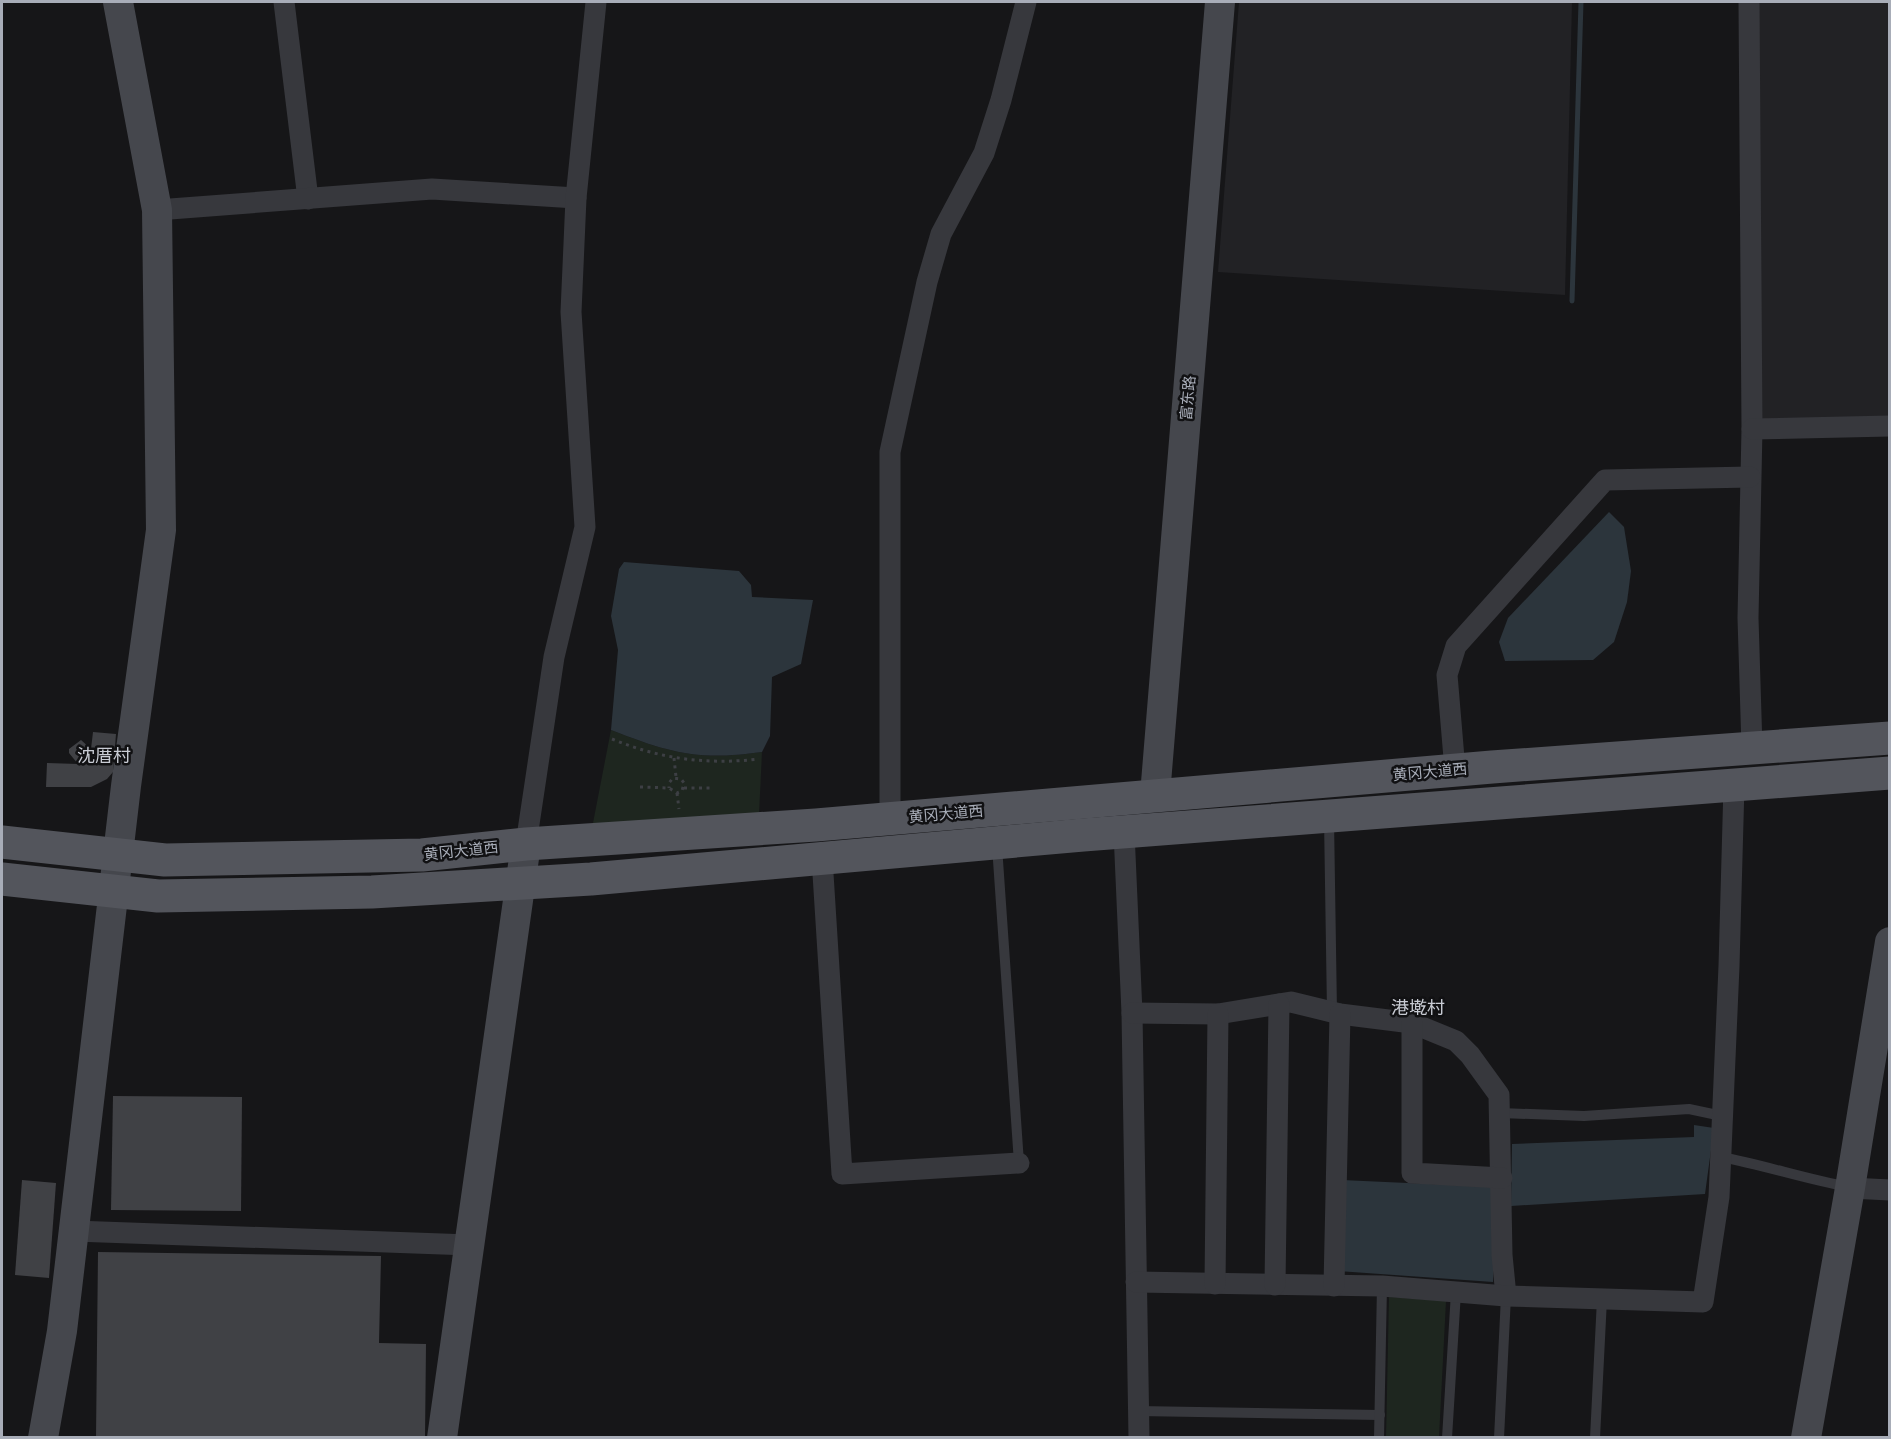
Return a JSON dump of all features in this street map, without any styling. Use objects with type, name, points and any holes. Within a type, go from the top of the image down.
[{"type":"main road","name":"黄冈大道西","points":[[2,842],[165,860],[317,859],[422,855],[526,844],[890,819],[1455,770],[1890,738]]},
{"type":"main road","points":[[2,879],[158,896],[372,892],[520,883],[1124,832],[1890,773]]},
{"type":"street","points":[[43,1437],[62,1331],[120,855],[126,786],[161,530],[157,210],[118,2]]},
{"type":"street","points":[[284,2],[308,198]]},
{"type":"street","points":[[442,1437],[554,657],[585,527],[571,312],[576,198],[597,2]]},
{"type":"street","points":[[890,819],[890,452],[929,272],[941,234],[984,153],[1001,100],[1026,2]]},
{"type":"street","name":"富东路","points":[[1155,795],[1220,2]]},
{"type":"street","points":[[1749,2],[1752,429],[1748,618],[1752,748]]},
{"type":"street","points":[[157,210],[432,189],[576,198]]},
{"type":"street","points":[[1752,429],[1890,426]]},
{"type":"street","points":[[1455,770],[1447,675],[1456,646],[1605,480],[1750,477]]},
{"type":"street","points":[[1136,1282],[1382,1286],[1506,1296],[1703,1302],[1719,1197],[1734,785]]},
{"type":"street","points":[[1124,832],[1132,1013],[1138,1437]]},
{"type":"street","points":[[822,858],[842,1174],[1019,1163]]},
{"type":"street","points":[[1806,1437],[1890,942]]},
{"type":"street","points":[[1132,1013],[1218,1014],[1291,1002],[1336,1013],[1412,1023],[1456,1041],[1470,1055],[1499,1095],[1502,1255],[1506,1296]]},
{"type":"street","points":[[1275,1285],[1279,1004]]},
{"type":"street","points":[[1334,1286],[1336,1013]]},
{"type":"street","points":[[1215,1284],[1218,1014]]},
{"type":"street","points":[[1412,1023],[1412,1173],[1502,1178]]},
{"type":"street","points":[[1850,1188],[1890,1190]]},
{"type":"street","points":[[74,1231],[470,1245]]},
{"type":"lane","points":[[1329,816],[1336,1013]]},
{"type":"lane","points":[[996,843],[1019,1163]]},
{"type":"lane","points":[[1500,1113],[1584,1116],[1689,1110],[1722,1116]]},
{"type":"lane","points":[[1721,1157],[1765,1165],[1808,1179],[1850,1188]]},
{"type":"lane","points":[[1379,1437],[1382,1286]]},
{"type":"lane","points":[[1447,1437],[1456,1292]]},
{"type":"lane","points":[[1499,1437],[1506,1296]]},
{"type":"lane","points":[[1595,1437],[1602,1299]]},
{"type":"lane","points":[[1138,1411],[1380,1415]]},
{"type":"path","points":[[612,739],[674,758],[730,762],[759,759]]},
{"type":"path","points":[[674,758],[676,777]]},
{"type":"path","points":[[669,788],[670,781],[676,777]]},
{"type":"path","points":[[676,777],[683,781],[684,788]]},
{"type":"path","points":[[640,788],[669,788],[677,793],[684,788],[713,788]]},
{"type":"shaded area","points":[[1239,2],[1572,2],[1565,295],[1218,272]]},
{"type":"shaded area","points":[[1749,2],[1889,2],[1889,426],[1752,429]]},
{"type":"shaded area","points":[[1609,512],[1624,527],[1631,571],[1627,602],[1614,642],[1593,660],[1505,661],[1499,642],[1508,618]]},
{"type":"shaded area","points":[[624,562],[739,571],[751,585],[752,597],[813,600],[801,664],[772,677],[770,736],[762,752],[720,756],[685,753],[611,730],[618,650],[611,616],[619,569]]},
{"type":"shaded area","points":[[611,730],[685,753],[720,756],[762,752],[759,815],[601,826],[593,823]]},
{"type":"shaded area","points":[[1694,1125],[1714,1128],[1705,1194],[1511,1206],[1512,1144],[1694,1137]]},
{"type":"shaded area","points":[[1342,1180],[1495,1187],[1493,1282],[1338,1271]]},
{"type":"shaded area","points":[[1389,1297],[1446,1301],[1439,1437],[1386,1438]]},
{"type":"building","points":[[93,732],[116,734],[113,772],[107,779],[91,787],[46,787],[47,763],[78,764],[69,753],[69,749],[81,740],[91,749]]},
{"type":"building","points":[[113,1096],[242,1097],[241,1211],[111,1210]]},
{"type":"building","points":[[22,1180],[56,1183],[49,1278],[15,1275]]},
{"type":"building","points":[[98,1252],[381,1256],[379,1343],[426,1344],[425,1438],[96,1438]]},
{"type":"waterway","points":[[1572,301],[1581,2]]},
{"type":"district","name":"沈厝村","points":[[104,756]]},
{"type":"district","name":"港墘村","points":[[1418,1008]]}]
